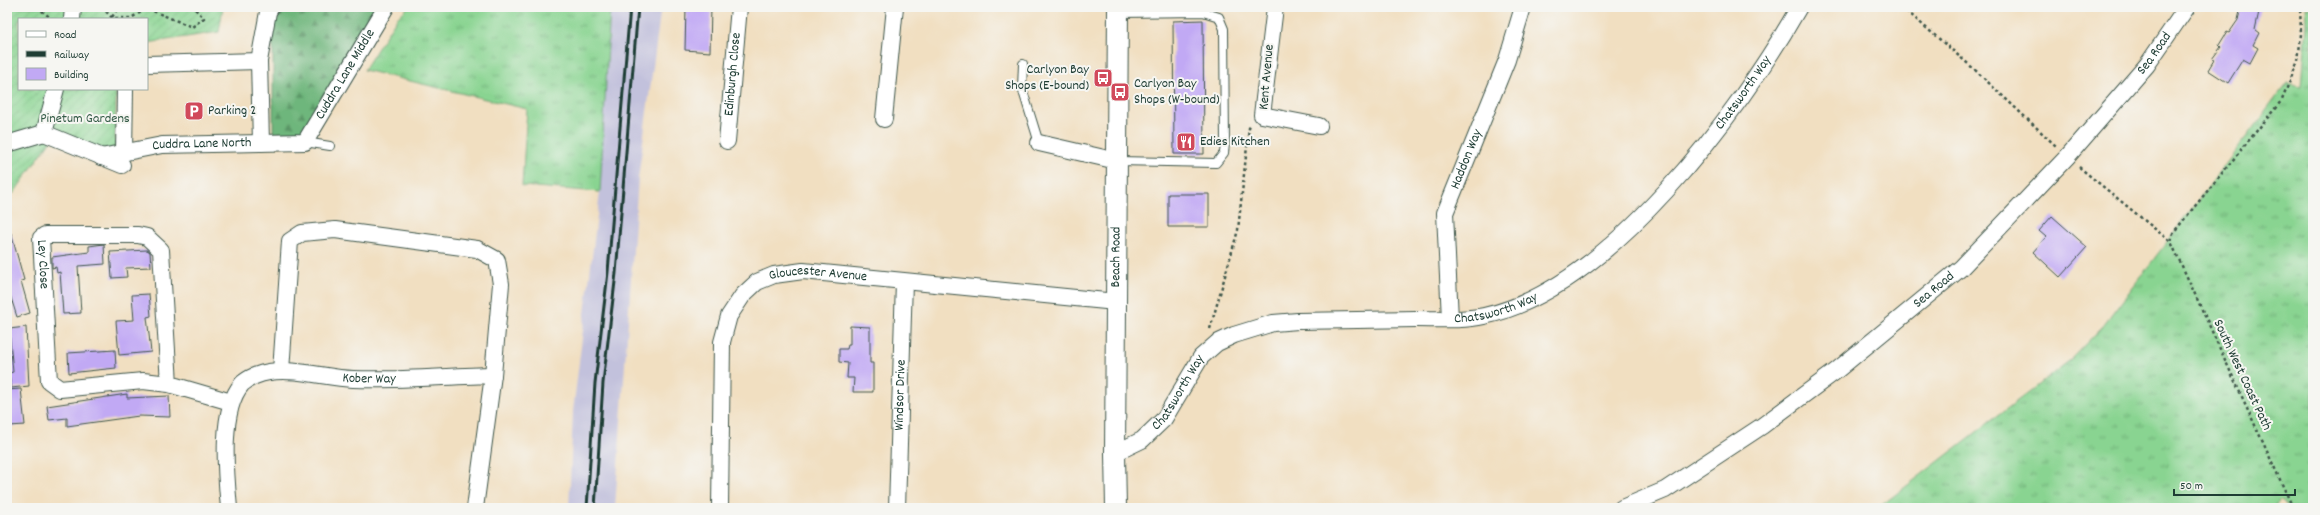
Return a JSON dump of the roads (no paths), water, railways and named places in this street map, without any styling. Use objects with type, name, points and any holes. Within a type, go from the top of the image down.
[{"type":"street","points":[[72,18],[73,7]]},
{"type":"street","points":[[261,143],[259,61],[268,12],[271,7]]},
{"type":"street","name":"Cuddra Lane Middle","points":[[305,142],[386,7]]},
{"type":"street","name":"Edinburgh Close","points":[[727,141],[739,7]]},
{"type":"street","points":[[884,119],[895,7]]},
{"type":"street","name":"Kent Avenue","points":[[1274,7],[1262,115],[1318,126]]},
{"type":"street","name":"Haddon Way","points":[[1450,319],[1445,213],[1507,60],[1523,7]]},
{"type":"street","name":"Chatsworth Way","points":[[1115,453],[1142,440],[1164,419],[1202,356],[1217,343],[1234,335],[1273,323],[1298,321],[1450,319],[1482,317],[1523,305],[1571,277],[1593,260],[1642,216],[1686,168],[1735,108],[1776,48],[1799,7]]},
{"type":"street","name":"Sea Road","points":[[1622,508],[1665,490],[1762,426],[1836,371],[1961,268],[2067,157],[2147,65],[2187,7]]},
{"type":"street","name":"Beach Road","points":[[1116,508],[1115,453],[1118,10]]},
{"type":"street","points":[[148,64],[259,61]]},
{"type":"street","points":[[44,133],[56,90]]},
{"type":"street","points":[[7,144],[44,133],[101,158],[123,159],[125,90]]},
{"type":"street","name":"Cuddra Lane North","points":[[123,159],[162,145],[305,142]]},
{"type":"street","points":[[1038,143],[1117,161]]},
{"type":"street","points":[[281,371],[290,241],[302,233],[335,230],[477,249],[497,260],[501,284],[493,375],[475,508]]},
{"type":"street","name":"Ley Close","points":[[169,384],[161,250],[147,237],[138,235],[45,235],[41,238],[49,381],[60,390],[143,381],[169,384],[231,402]]},
{"type":"street","name":"Gloucester Avenue","points":[[720,508],[722,342],[729,316],[743,294],[758,282],[774,275],[803,271],[1116,302]]},
{"type":"street","name":"Windsor Drive","points":[[897,508],[904,282]]},
{"type":"street","name":"Kober Way","points":[[229,508],[227,479],[228,421],[231,402],[242,384],[254,376],[268,372],[281,371],[353,379],[493,375]]},
{"type":"lane","points":[[1117,161],[1216,163],[1224,153],[1225,144],[1224,28],[1219,17],[1203,12],[1118,10]]},
{"type":"lane","points":[[1023,64],[1022,88],[1038,143]]},
{"type":"lane","points":[[305,142],[330,146]]},
{"type":"railway","points":[[587,508],[595,383],[608,272],[630,7]]},
{"type":"railway","points":[[595,508],[603,383],[616,273],[638,7]]},
{"type":"place","name":"Carlyon Bay Shops (E-bound)","points":[[1103,78]]},
{"type":"place","name":"Carlyon Bay Shops (W-bound)","points":[[1120,92]]},
{"type":"place","name":"Parking 2","points":[[194,111]]},
{"type":"place","name":"Edies Kitchen","points":[[1186,142]]},
{"type":"park label","name":"Pinetum Gardens","points":[[85,119]]}]
